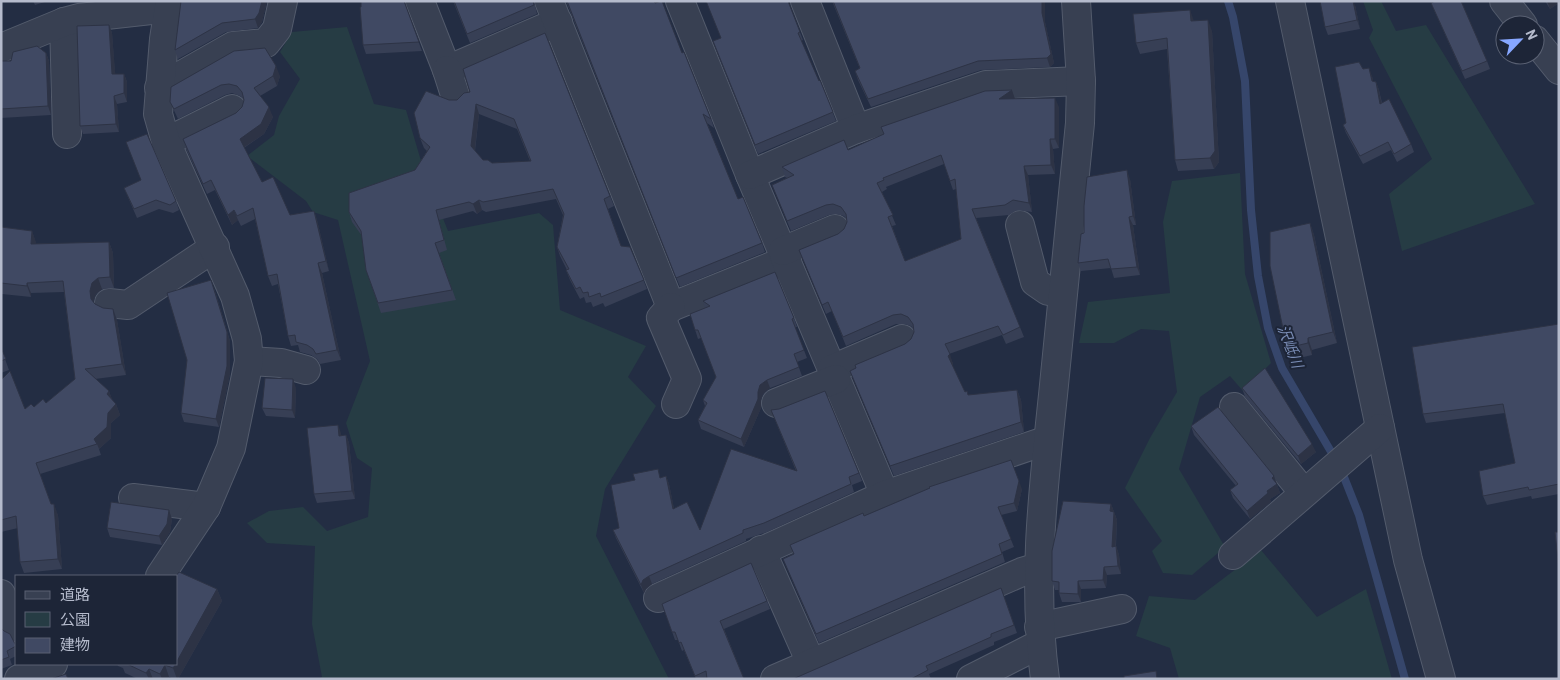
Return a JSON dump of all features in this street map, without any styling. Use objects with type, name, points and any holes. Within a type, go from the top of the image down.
[{"type":"street","points":[[1,32],[21,20],[87,1]]},
{"type":"street","points":[[159,88],[234,46],[266,43],[278,29],[283,1]]},
{"type":"street","points":[[420,1],[451,83],[554,12],[672,307]]},
{"type":"street","points":[[680,1],[750,175],[885,495]]},
{"type":"street","points":[[805,1],[856,129]]},
{"type":"street","points":[[1045,679],[1040,635],[1039,567],[1048,440],[1080,123],[1081,81],[1076,1]]},
{"type":"street","points":[[1290,1],[1408,560],[1441,679]]},
{"type":"street","points":[[1504,1],[1515,15]]},
{"type":"street","points":[[1,48],[64,22],[170,5],[164,39],[158,114],[166,142],[235,296],[247,339],[249,361],[231,448],[206,507],[161,575]]},
{"type":"street","points":[[64,22],[68,134]]},
{"type":"street","points":[[1545,52],[1559,70]]},
{"type":"street","points":[[750,175],[856,129],[986,85],[1081,81]]},
{"type":"street","points":[[166,142],[232,109]]},
{"type":"street","points":[[1020,225],[1035,282],[1048,291],[1063,290]]},
{"type":"street","points":[[676,404],[687,379],[661,318],[672,307],[785,256],[835,228]]},
{"type":"street","points":[[110,304],[128,305],[214,247]]},
{"type":"street","points":[[776,403],[902,339]]},
{"type":"street","points":[[249,361],[281,363],[306,370]]},
{"type":"street","points":[[1234,407],[1304,492]]},
{"type":"street","points":[[1233,556],[1304,492],[1380,428]]},
{"type":"street","points":[[658,598],[885,495],[1048,440]]},
{"type":"street","points":[[151,495],[206,507]]},
{"type":"street","points":[[761,550],[811,663]]},
{"type":"street","points":[[775,679],[1022,572],[1039,567]]},
{"type":"street","points":[[1,594],[15,624]]},
{"type":"street","points":[[971,679],[1040,635],[1122,609]]},
{"type":"green space","points":[[1363,1],[1381,1],[1396,31],[1426,25],[1535,204],[1402,251],[1389,194],[1432,159],[1369,38],[1373,30]]},
{"type":"green space","points":[[347,27],[374,104],[406,110],[424,171],[448,231],[539,213],[553,225],[560,310],[646,346],[628,377],[656,406],[605,489],[596,536],[669,679],[318,679],[322,677],[312,624],[315,546],[267,543],[247,523],[269,511],[303,507],[327,531],[368,517],[372,468],[357,458],[346,423],[370,361],[338,220],[313,212],[306,201],[247,156],[274,135],[279,116],[300,79],[280,52],[292,32]]},
{"type":"green space","points":[[1240,173],[1245,274],[1271,363],[1243,391],[1230,376],[1200,397],[1179,469],[1225,547],[1192,575],[1163,573],[1152,551],[1162,541],[1125,488],[1150,438],[1177,392],[1169,331],[1141,329],[1114,343],[1079,343],[1088,302],[1170,293],[1163,222],[1172,181]]},
{"type":"green space","points":[[1261,550],[1317,617],[1366,589],[1392,679],[1179,679],[1170,648],[1136,636],[1149,596],[1195,600]]},
{"type":"building","points":[[181,1],[262,1],[259,13],[255,19],[222,23],[175,50]]},
{"type":"building","points":[[361,1],[404,1],[419,42],[363,45]]},
{"type":"building","points":[[454,1],[533,1],[534,5],[467,34]]},
{"type":"building","points":[[567,1],[654,1],[655,3],[662,1],[711,119],[703,114],[738,199],[743,197],[762,243],[676,278]]},
{"type":"building","points":[[706,1],[788,1],[800,32],[798,33],[833,112],[755,145],[713,41],[721,38]]},
{"type":"building","points":[[833,1],[1042,1],[1042,13],[1051,54],[1047,58],[978,61],[868,99],[855,71],[860,68]]},
{"type":"building","points":[[1320,1],[1353,1],[1357,20],[1325,27]]},
{"type":"building","points":[[1435,1],[1461,1],[1487,61],[1462,71],[1431,3]]},
{"type":"building","points":[[1190,10],[1191,21],[1208,20],[1215,151],[1210,158],[1175,160],[1167,38],[1136,43],[1133,14]]},
{"type":"building","points":[[109,25],[112,74],[124,74],[124,93],[114,96],[116,124],[80,126],[77,26]]},
{"type":"building","points":[[545,33],[610,196],[604,199],[621,246],[630,247],[644,280],[601,297],[600,293],[589,297],[588,292],[583,293],[580,287],[576,289],[566,270],[569,269],[557,247],[564,214],[553,189],[483,202],[479,200],[473,204],[469,202],[436,210],[444,240],[435,243],[452,290],[378,303],[366,270],[361,231],[349,212],[349,193],[415,170],[430,147],[420,138],[414,113],[426,91],[449,100],[457,100],[464,93],[470,92],[463,69]],"holes":[[[476,104],[514,119],[531,161],[492,163],[488,160],[483,160],[471,146]]]},
{"type":"building","points":[[37,46],[46,53],[48,106],[1,109],[1,61],[11,61],[13,52]]},
{"type":"building","points":[[265,48],[276,66],[273,76],[254,88],[269,107],[261,124],[240,139],[262,182],[273,177],[290,215],[314,211],[326,261],[318,263],[337,350],[316,354],[307,345],[296,342],[295,335],[288,336],[277,274],[268,276],[253,208],[237,216],[234,210],[228,215],[211,180],[203,184],[183,139],[236,113],[242,107],[244,100],[242,92],[237,86],[221,85],[174,109],[170,102],[171,87],[234,51]]},
{"type":"building","points":[[1359,62],[1363,69],[1369,68],[1372,81],[1376,82],[1380,104],[1389,99],[1411,144],[1394,154],[1388,142],[1360,156],[1343,125],[1346,123],[1335,67]]},
{"type":"building","points":[[1012,90],[999,99],[1055,98],[1055,139],[1050,139],[1051,165],[1024,166],[1029,203],[1013,200],[1005,205],[972,209],[1020,327],[1003,335],[998,326],[945,344],[950,354],[948,356],[968,395],[1017,390],[1021,422],[890,466],[850,371],[856,368],[855,365],[905,344],[911,339],[914,332],[913,324],[908,317],[901,314],[893,315],[843,337],[828,302],[822,305],[799,250],[838,234],[844,229],[847,222],[846,214],[841,207],[833,204],[787,221],[772,185],[794,175],[782,167],[844,140],[848,150],[884,134],[881,127],[985,91]],"holes":[[[941,155],[950,181],[955,179],[961,239],[905,261],[888,217],[893,215],[877,183],[884,180],[883,178]]]},
{"type":"building","points":[[147,134],[176,201],[170,205],[156,200],[134,209],[124,188],[141,180],[126,142]]},
{"type":"building","points":[[1127,170],[1133,216],[1129,217],[1137,267],[1111,269],[1108,259],[1078,263],[1081,234],[1084,233],[1087,177]]},
{"type":"building","points":[[1310,223],[1333,332],[1308,338],[1308,343],[1287,348],[1270,266],[1270,232]]},
{"type":"building","points":[[1,227],[32,231],[31,244],[109,242],[110,277],[98,278],[92,283],[90,291],[91,299],[95,304],[103,308],[113,309],[122,364],[85,369],[109,391],[107,394],[116,404],[108,413],[107,427],[94,439],[97,444],[36,463],[51,504],[54,504],[58,559],[20,562],[16,516],[1,520],[1,380],[10,371],[25,409],[31,404],[34,407],[43,399],[46,403],[75,379],[63,281],[27,283],[27,286],[1,283]]},
{"type":"building","points":[[775,272],[794,318],[792,319],[804,350],[794,354],[799,367],[767,380],[760,385],[758,399],[741,439],[698,420],[707,403],[703,400],[716,377],[690,314],[710,306],[703,301]]},
{"type":"building","points":[[211,280],[227,332],[227,366],[216,419],[181,413],[187,360],[167,293]]},
{"type":"building","points":[[1559,324],[1559,484],[1529,490],[1528,487],[1483,496],[1479,471],[1515,463],[1503,404],[1423,414],[1412,347]]},
{"type":"building","points":[[1,348],[6,359],[1,361]]},
{"type":"building","points":[[1265,368],[1312,444],[1298,456],[1242,388]]},
{"type":"building","points":[[265,378],[293,379],[292,410],[262,408]]},
{"type":"building","points":[[825,391],[859,473],[849,477],[851,484],[764,523],[743,530],[743,533],[649,576],[643,580],[641,585],[613,530],[619,528],[611,485],[635,480],[633,474],[658,469],[660,478],[666,476],[673,509],[687,502],[700,530],[731,449],[797,471],[771,410],[779,409]]},
{"type":"building","points":[[1218,407],[1274,476],[1272,478],[1277,484],[1247,511],[1230,490],[1238,484],[1191,426]]},
{"type":"building","points":[[338,425],[339,436],[346,435],[352,491],[314,494],[307,428]]},
{"type":"building","points":[[1011,460],[1019,481],[1014,503],[998,507],[1011,539],[999,544],[1002,554],[816,634],[783,559],[794,554],[790,545],[863,513],[864,516],[929,487]]},
{"type":"building","points":[[1063,501],[1111,504],[1110,511],[1114,512],[1112,547],[1116,546],[1118,566],[1104,567],[1103,580],[1078,581],[1078,594],[1059,593],[1059,582],[1052,581],[1052,551]]},
{"type":"building","points":[[111,502],[169,510],[167,524],[159,536],[107,528]]},
{"type":"building","points":[[1555,532],[1559,532],[1559,569]]},
{"type":"building","points":[[751,563],[767,601],[720,621],[744,679],[707,679],[706,671],[695,676],[681,642],[679,643],[675,632],[672,632],[662,604]]},
{"type":"building","points":[[179,572],[217,589],[178,659],[178,575]]},
{"type":"building","points":[[1001,588],[1014,625],[991,634],[991,637],[926,666],[928,670],[911,679],[793,679]]},
{"type":"building","points":[[1,628],[10,634],[15,647],[7,651],[9,657],[1,660]]},
{"type":"building","points":[[129,665],[165,665],[160,674],[149,669],[146,673]]},
{"type":"building","points":[[1156,671],[1157,679],[1124,679],[1124,676]]},
{"type":"building","points":[[66,674],[68,679],[51,679]]},
{"type":"waterway","name":"沢岻川","points":[[1228,1],[1233,17],[1245,81],[1251,210],[1258,276],[1268,328],[1282,368],[1340,467],[1359,515],[1405,679]]}]
